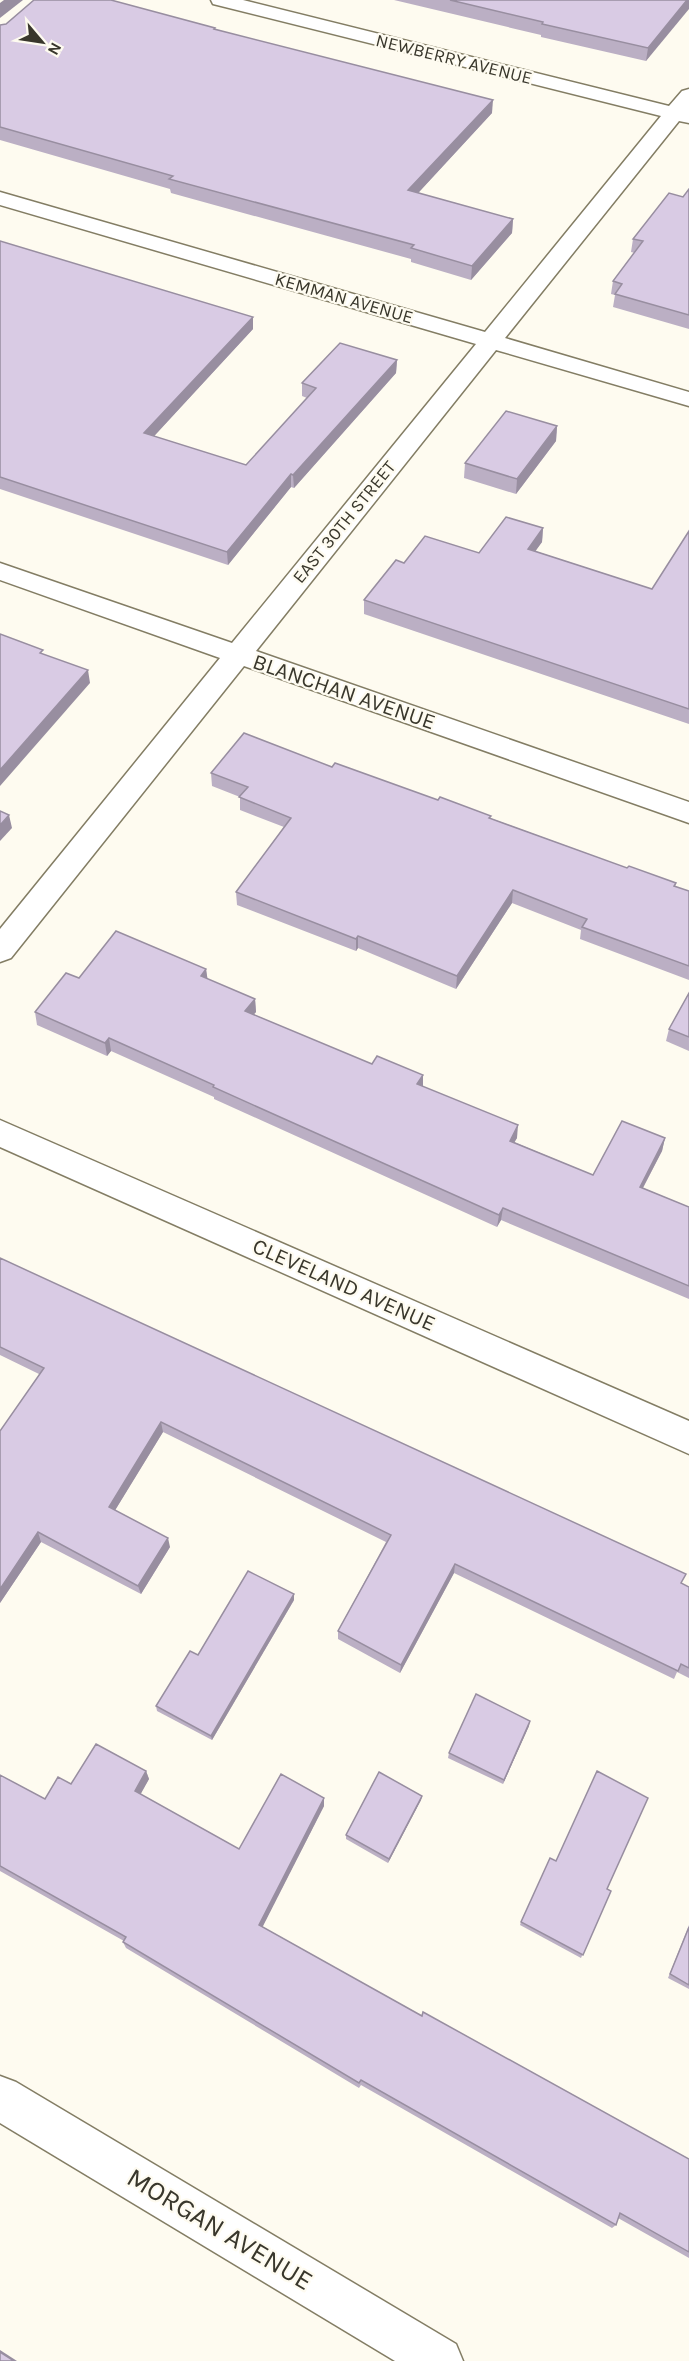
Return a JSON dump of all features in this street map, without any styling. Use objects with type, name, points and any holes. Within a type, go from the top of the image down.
[{"type":"street","name":"NEWBERRY AVENUE","points":[[220,0],[684,108]]},
{"type":"street","name":"EAST 30TH STREET","points":[[0,950],[490,341],[684,108]]},
{"type":"street","name":"KEMMAN AVENUE","points":[[0,198],[689,399]]},
{"type":"street","name":"BLANCHAN AVENUE","points":[[0,571],[689,813]]},
{"type":"street","name":"CLEVELAND AVENUE","points":[[0,1133],[689,1438]]},
{"type":"street","name":"MORGAN AVENUE","points":[[0,2098],[439,2361]]},
{"type":"building","points":[[34,0],[111,0],[214,29],[493,100],[408,190],[513,219],[472,266],[411,248],[414,245],[169,179],[173,176],[0,127],[0,25],[6,24]]},
{"type":"building","points":[[450,0],[687,0],[648,48]]},
{"type":"building","points":[[689,189],[689,315],[615,294],[622,284],[613,281],[643,241],[633,239],[669,193],[683,197]]},
{"type":"building","points":[[0,241],[253,317],[144,433],[246,465],[316,388],[302,383],[340,343],[397,360],[293,475],[291,474],[227,552],[0,477]]},
{"type":"building","points":[[506,411],[557,426],[517,479],[465,463]]},
{"type":"building","points":[[506,517],[543,528],[528,549],[652,589],[689,531],[689,709],[364,600],[396,560],[404,563],[425,536],[479,553]]},
{"type":"building","points":[[0,634],[43,650],[40,653],[88,670],[0,770]]},
{"type":"building","points":[[244,733],[332,767],[335,763],[438,800],[440,797],[491,816],[489,818],[627,868],[629,866],[676,883],[674,886],[689,891],[689,966],[582,927],[587,919],[513,890],[457,976],[358,936],[356,939],[236,892],[291,818],[239,797],[248,787],[211,773]]},
{"type":"building","points":[[0,811],[9,815],[0,825]]},
{"type":"building","points":[[116,931],[206,969],[201,976],[255,999],[245,1011],[372,1064],[377,1056],[423,1075],[417,1084],[518,1125],[510,1141],[593,1175],[622,1121],[665,1138],[640,1187],[689,1207],[689,1286],[503,1208],[499,1215],[109,1038],[105,1043],[35,1012],[66,973],[79,978]]},
{"type":"building","points":[[689,993],[689,1037],[669,1029]]},
{"type":"building","points":[[0,1258],[686,1574],[681,1583],[689,1587],[689,1668],[681,1664],[678,1671],[455,1564],[401,1665],[338,1631],[391,1535],[161,1422],[109,1507],[168,1538],[138,1586],[38,1532],[0,1589],[0,1431],[44,1368],[0,1347]]},
{"type":"building","points":[[248,1571],[294,1594],[211,1736],[156,1706],[190,1651],[198,1655]]},
{"type":"building","points":[[476,1694],[530,1721],[504,1780],[449,1753]]},
{"type":"building","points":[[96,1744],[146,1771],[135,1791],[239,1849],[281,1774],[324,1798],[259,1925],[422,2016],[423,2012],[689,2159],[689,2252],[620,2213],[616,2225],[361,2080],[359,2083],[123,1942],[126,1937],[0,1866],[0,1775],[45,1799],[58,1777],[71,1784]]},
{"type":"building","points":[[597,1771],[648,1798],[607,1889],[611,1891],[583,1955],[521,1922],[550,1858],[556,1861]]},
{"type":"building","points":[[379,1772],[422,1796],[389,1859],[346,1835]]},
{"type":"building","points":[[689,1927],[689,1985],[670,1974]]},
{"type":"building","points":[[0,2352],[14,2361],[0,2361]]}]
